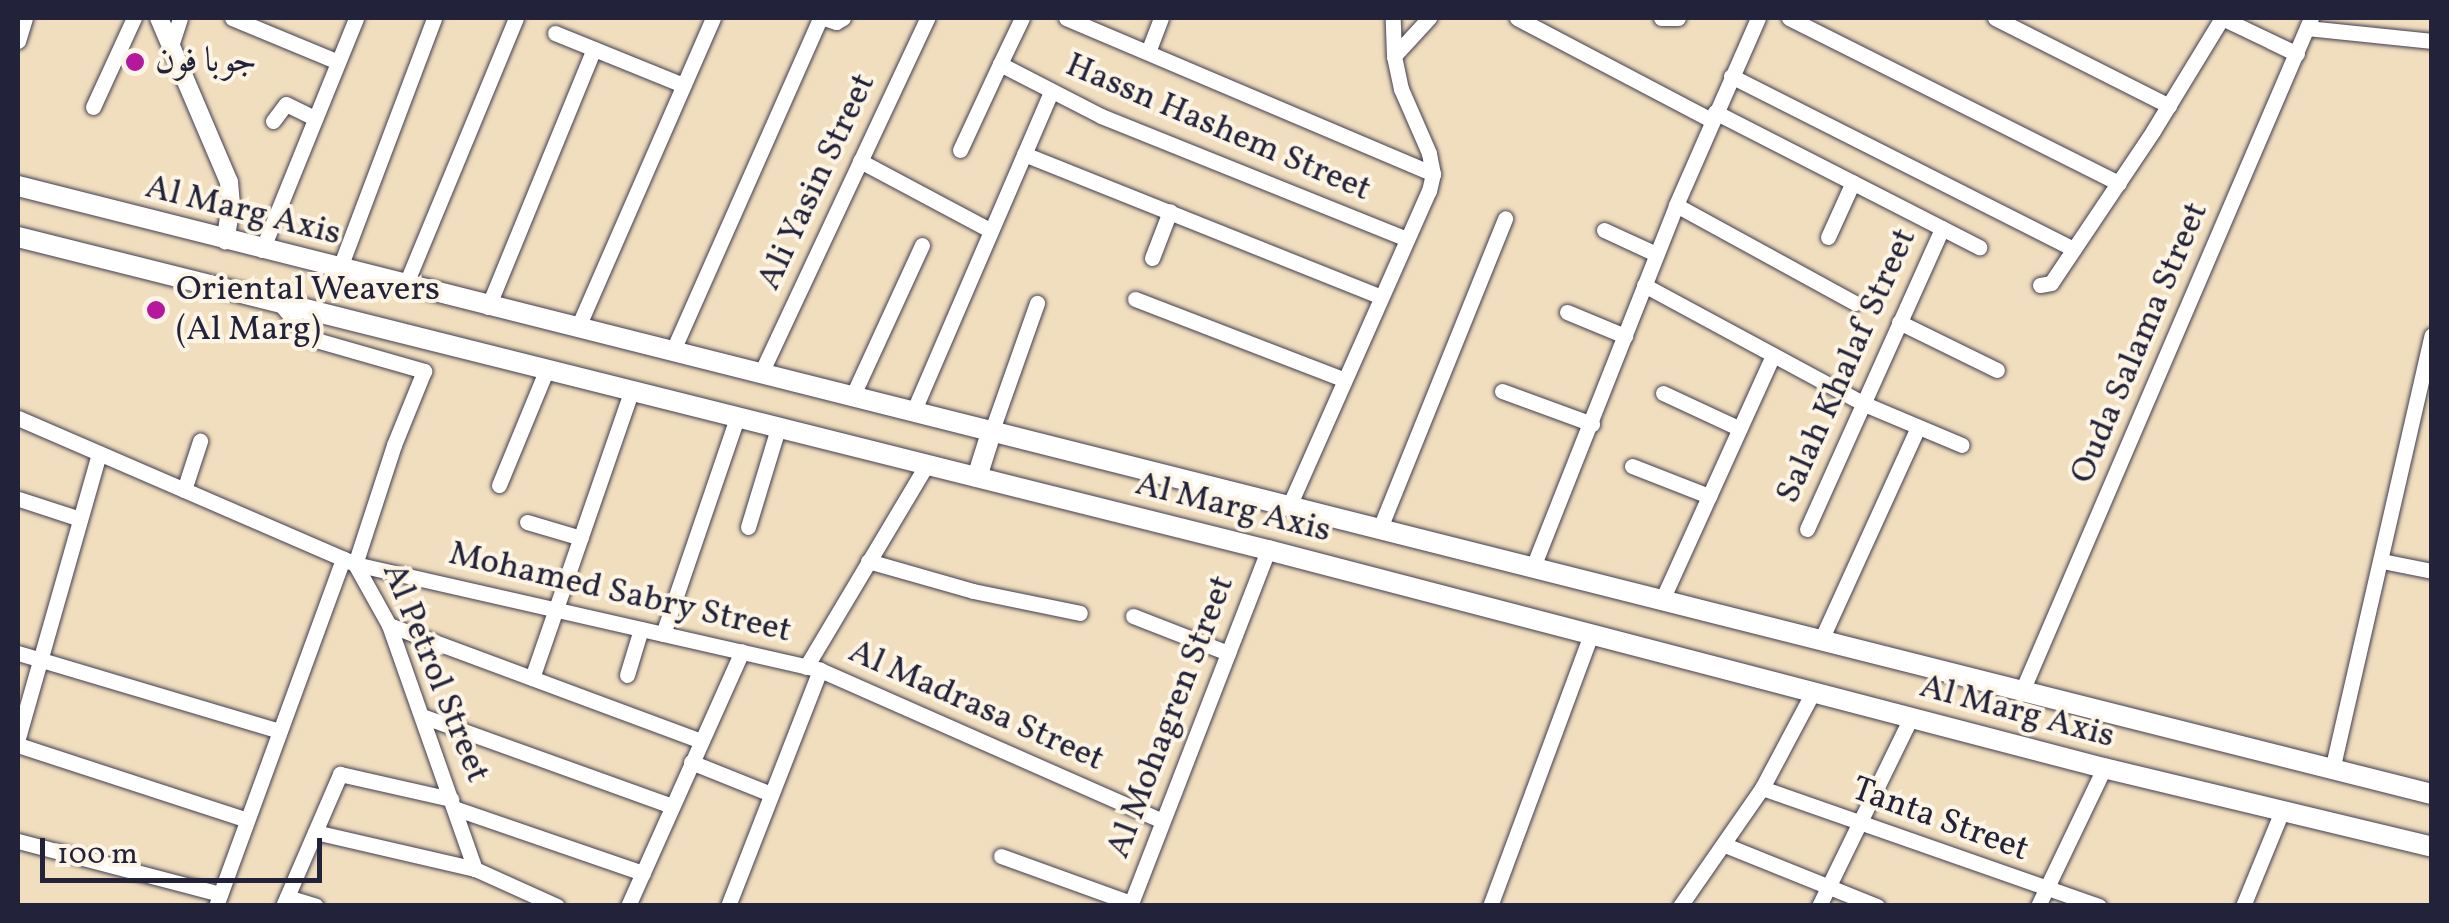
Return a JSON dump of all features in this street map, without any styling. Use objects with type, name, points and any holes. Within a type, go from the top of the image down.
[{"type":"main road","name":"Al Marg Axis","points":[[18,186],[488,307],[674,348],[2432,794]]},
{"type":"main road","name":"Al Marg Axis","points":[[18,236],[282,306],[1268,550],[2104,768],[2432,847]]},
{"type":"main road","points":[[977,477],[992,430]]},
{"type":"street","points":[[18,41],[25,18]]},
{"type":"street","points":[[93,107],[134,18]]},
{"type":"street","points":[[159,18],[229,182],[231,204],[225,241]]},
{"type":"street","points":[[171,46],[180,18]]},
{"type":"street","points":[[232,18],[336,61]]},
{"type":"street","points":[[262,250],[356,18]]},
{"type":"street","points":[[339,270],[434,18]]},
{"type":"street","points":[[404,286],[516,18]]},
{"type":"street","points":[[578,327],[712,18]]},
{"type":"street","points":[[674,348],[822,18],[836,22],[843,18]]},
{"type":"street","name":"Ali Yasin Street","points":[[762,371],[927,18]]},
{"type":"street","points":[[960,150],[1022,18]]},
{"type":"street","points":[[1066,18],[1085,21],[1148,52],[1433,174]]},
{"type":"street","points":[[1148,52],[1162,18]]},
{"type":"street","points":[[1290,504],[1433,174],[1429,152],[1400,90],[1394,56],[1394,18]]},
{"type":"street","points":[[1394,56],[1429,18]]},
{"type":"street","points":[[1517,18],[1979,247]]},
{"type":"street","points":[[1660,18],[1678,18]]},
{"type":"street","points":[[1533,566],[1676,205],[1758,18]]},
{"type":"street","points":[[1789,18],[2119,183]]},
{"type":"street","points":[[1995,18],[2169,106]]},
{"type":"street","points":[[2040,285],[2052,283],[2222,18],[2297,54]]},
{"type":"street","points":[[2309,23],[2432,41]]},
{"type":"street","name":"Ouda Salama Street","points":[[2022,691],[2309,23]]},
{"type":"street","points":[[554,34],[682,85]]},
{"type":"street","points":[[488,307],[594,49]]},
{"type":"street","name":"Hassn Hashem Street","points":[[1000,64],[1051,92],[1153,138],[1407,239]]},
{"type":"street","points":[[1730,76],[2074,249]]},
{"type":"street","points":[[914,410],[1051,92]]},
{"type":"street","points":[[273,122],[286,104],[313,117]]},
{"type":"street","points":[[1024,154],[1380,296]]},
{"type":"street","points":[[860,161],[990,230]]},
{"type":"street","points":[[1828,237],[1853,182]]},
{"type":"street","points":[[1676,205],[1855,304]]},
{"type":"street","points":[[1152,258],[1170,211]]},
{"type":"street","points":[[1380,528],[1505,218]]},
{"type":"street","name":"Salah Khalaf Street","points":[[1806,529],[1942,228]]},
{"type":"street","points":[[1604,230],[1656,254]]},
{"type":"street","points":[[853,394],[922,245]]},
{"type":"street","points":[[1644,285],[1862,402],[1962,445]]},
{"type":"street","points":[[1135,299],[1342,379]]},
{"type":"street","points":[[992,430],[1037,303]]},
{"type":"street","name":"Al Petrol Street","points":[[282,306],[309,338],[424,371],[349,562],[389,625],[476,869]]},
{"type":"street","points":[[1567,312],[1625,336]]},
{"type":"street","points":[[1899,322],[1997,370]]},
{"type":"street","points":[[2332,770],[2426,381],[2432,335]]},
{"type":"street","points":[[1662,600],[1773,355]]},
{"type":"street","points":[[499,485],[546,371]]},
{"type":"street","points":[[1502,391],[1592,424]]},
{"type":"street","points":[[532,678],[630,392]]},
{"type":"street","points":[[1663,394],[1738,428]]},
{"type":"street","name":"Mohamed Sabry Street","points":[[18,418],[349,562],[813,668]]},
{"type":"street","points":[[663,634],[738,418]]},
{"type":"street","points":[[1820,640],[1918,427]]},
{"type":"street","points":[[748,527],[778,428]]},
{"type":"street","points":[[184,490],[200,441]]},
{"type":"street","points":[[100,453],[38,660],[18,742],[247,820]]},
{"type":"street","points":[[728,906],[772,794],[813,668],[868,561],[927,464]]},
{"type":"street","points":[[1632,466],[1710,496]]},
{"type":"street","points":[[19,499],[80,520]]},
{"type":"street","points":[[527,522],[581,538]]},
{"type":"street","name":"Al Mohagren Street","points":[[1130,904],[1268,550]]},
{"type":"street","points":[[868,561],[973,591],[1080,613]]},
{"type":"street","points":[[2382,561],[2432,571]]},
{"type":"street","points":[[18,841],[218,900],[280,730],[349,562]]},
{"type":"street","points":[[1133,616],[1228,653]]},
{"type":"street","points":[[389,625],[701,740]]},
{"type":"street","points":[[627,675],[641,629]]},
{"type":"street","points":[[1490,906],[1591,634]]},
{"type":"street","points":[[628,906],[742,651]]},
{"type":"street","points":[[18,653],[280,730]]},
{"type":"street","name":"Al Madrasa Street","points":[[813,668],[1162,821]]},
{"type":"street","points":[[1680,906],[1762,788],[1813,692]]},
{"type":"street","points":[[422,716],[672,806]]},
{"type":"street","points":[[1819,906],[1910,718]]},
{"type":"street","points":[[692,762],[772,794]]},
{"type":"street","points":[[2038,906],[2104,768]]},
{"type":"street","points":[[316,906],[285,901],[343,773],[452,804],[642,873]]},
{"type":"street","name":"Tanta Street","points":[[1762,788],[2098,906]]},
{"type":"street","points":[[2243,906],[2282,811]]},
{"type":"street","points":[[315,832],[476,869],[557,906]]},
{"type":"street","points":[[1725,845],[1878,906]]},
{"type":"street","points":[[1001,856],[1130,904]]},
{"type":"place","name":"جوبا فون","points":[[135,62]]},
{"type":"place","name":"Oriental Weavers (Al Marg)","points":[[156,310]]}]
